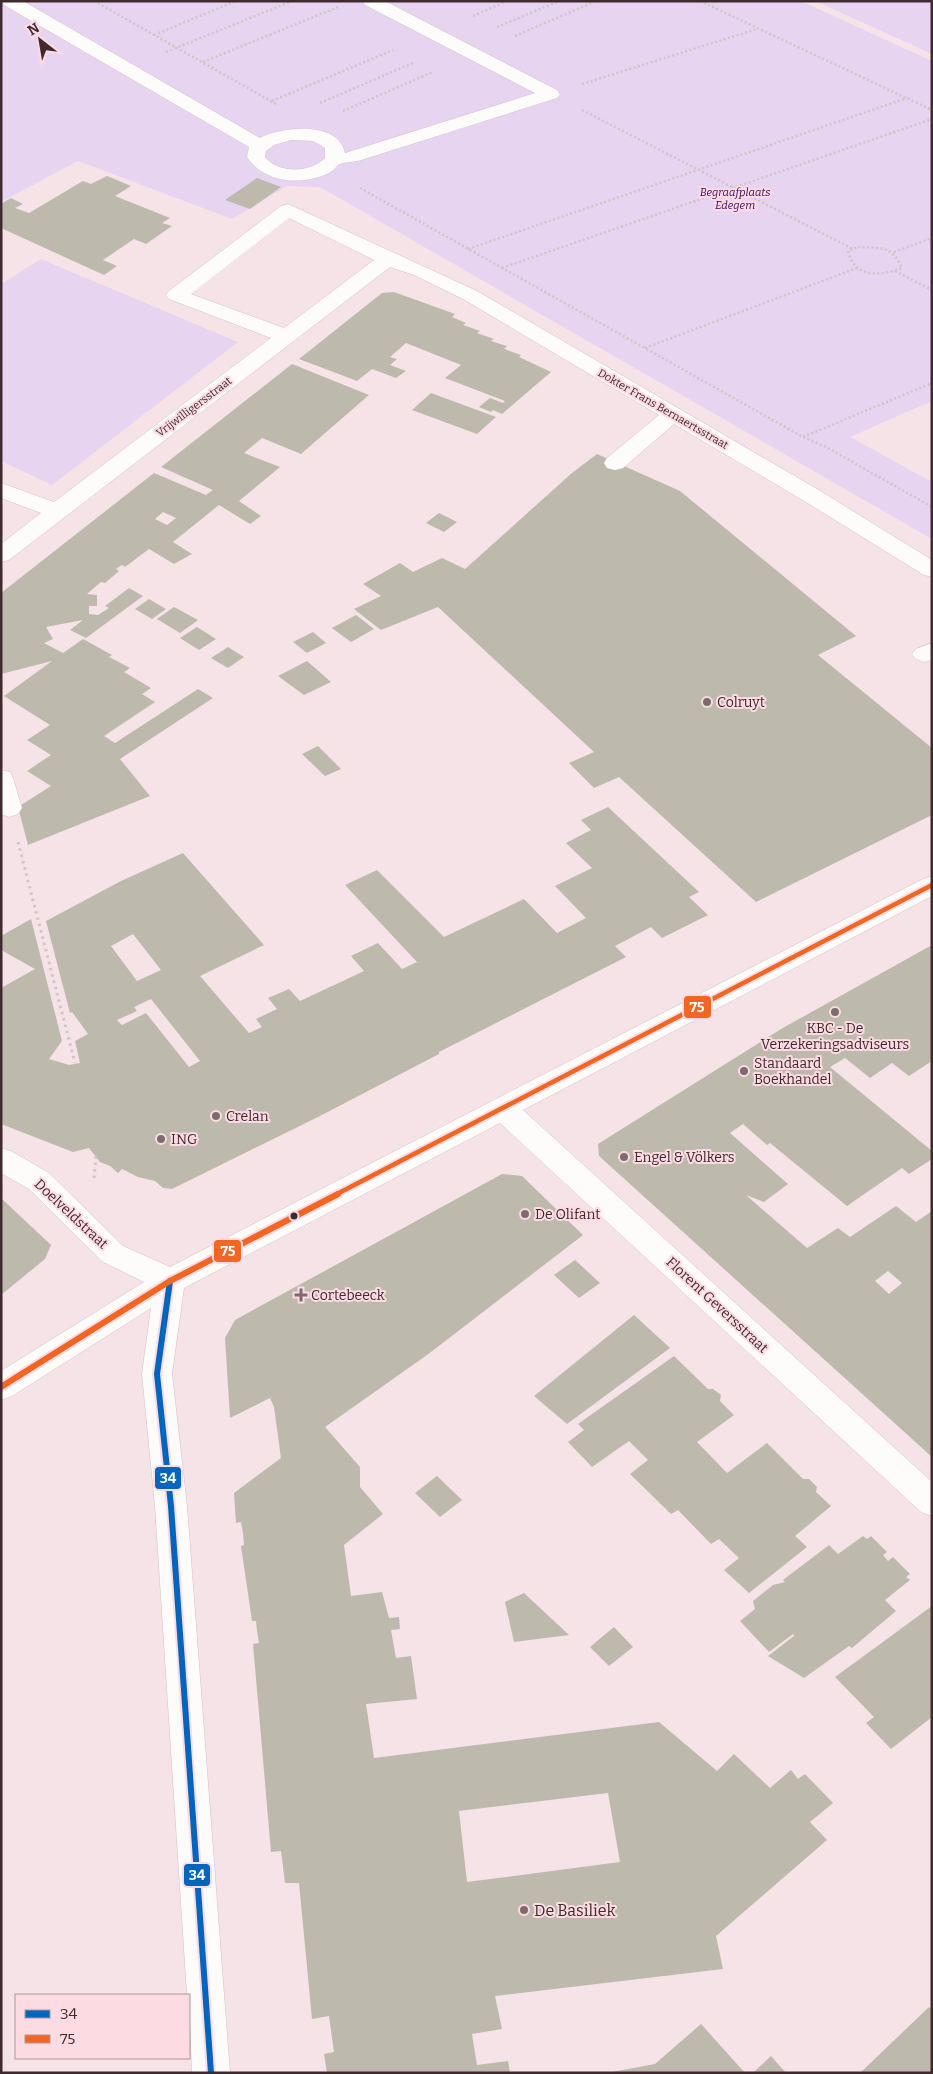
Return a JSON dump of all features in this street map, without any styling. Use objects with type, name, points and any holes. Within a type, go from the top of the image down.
[{"type":"street","points":[[10,1],[260,146]]},
{"type":"street","points":[[371,1],[551,94]]},
{"type":"street","points":[[329,164],[336,153],[334,146],[327,140],[309,135],[290,134],[277,137],[260,146],[256,152],[256,159],[260,165],[268,170],[292,175],[306,174],[329,164],[551,94]]},
{"type":"street","name":"Dokter Frans Bernaertsstraat","points":[[288,337],[176,295],[288,210],[388,259],[421,271],[470,296],[672,414],[932,570]]},
{"type":"street","name":"Vrijwilligersstraat","points":[[1,555],[388,259]]},
{"type":"street","points":[[615,462],[672,414]]},
{"type":"street","points":[[1,490],[57,511]]},
{"type":"street","points":[[1,778],[9,808]]},
{"type":"street","points":[[1,1387],[170,1281],[932,885]]},
{"type":"street","name":"Florent Geversstraat","points":[[503,1109],[932,1502]]},
{"type":"street","name":"Doelveldstraat","points":[[1,1159],[39,1182],[113,1254],[170,1281]]},
{"type":"street","points":[[170,1281],[156,1374],[171,1506],[212,2073]]},
{"type":"path","points":[[94,1],[312,124],[309,135]]},
{"type":"path","points":[[153,35],[236,1]]},
{"type":"path","points":[[126,68],[292,1]]},
{"type":"path","points":[[700,1],[932,110]]},
{"type":"path","points":[[202,62],[345,5]]},
{"type":"path","points":[[551,94],[758,28]]},
{"type":"path","points":[[551,94],[853,249]]},
{"type":"path","points":[[468,249],[907,98]]},
{"type":"path","points":[[502,268],[932,119]]},
{"type":"path","points":[[329,164],[468,249],[803,438],[826,447],[932,507]]},
{"type":"path","points":[[894,252],[932,238]]},
{"type":"path","points":[[858,247],[894,252],[897,254],[902,268],[888,274],[862,271],[853,265],[848,251],[858,247]]},
{"type":"path","points":[[644,348],[857,268]]},
{"type":"path","points":[[895,271],[932,290]]},
{"type":"path","points":[[803,438],[932,382]]},
{"type":"path","points":[[9,808],[75,1063]]},
{"type":"green space","name":"Begraafplaats Edegem","points":[[1,1],[801,1],[932,61],[932,401],[850,437],[932,482],[932,539],[320,187],[287,186],[232,219],[78,161],[1,202]]},
{"type":"green space","points":[[815,1],[932,1],[932,54]]},
{"type":"green space","points":[[41,259],[238,342],[52,485],[1,461],[1,284]]},
{"type":"building","points":[[107,176],[131,186],[115,196],[170,218],[162,223],[172,226],[146,244],[134,239],[103,260],[117,266],[104,275],[1,228],[1,204],[11,198],[23,204],[15,208],[29,213],[83,181],[91,184]]},
{"type":"building","points":[[257,178],[281,187],[250,209],[225,200]]},
{"type":"building","points":[[394,292],[455,314],[452,317],[466,323],[463,325],[480,331],[477,333],[494,339],[491,341],[507,346],[504,349],[521,355],[519,357],[551,372],[502,414],[479,407],[490,398],[503,403],[505,401],[445,378],[461,365],[406,343],[390,357],[397,359],[390,365],[406,371],[396,378],[372,369],[357,381],[299,359],[382,293]]},
{"type":"building","points":[[292,364],[369,395],[301,454],[262,438],[244,453],[280,467],[239,501],[261,516],[250,524],[219,505],[173,542],[192,554],[174,564],[149,549],[125,567],[122,565],[116,569],[119,571],[105,583],[101,582],[87,594],[97,595],[97,606],[89,606],[89,614],[98,615],[109,608],[105,606],[129,588],[143,596],[86,638],[70,630],[83,620],[46,627],[53,639],[44,643],[63,653],[83,639],[112,655],[109,657],[130,668],[124,672],[151,688],[142,694],[155,702],[104,736],[115,743],[198,689],[213,698],[120,759],[150,796],[28,845],[18,807],[51,786],[27,771],[51,755],[27,740],[50,725],[4,696],[52,661],[1,674],[1,593],[154,473],[206,495],[213,490],[161,467]],"holes":[[[163,512],[176,518],[167,525],[155,519]]]},
{"type":"building","points":[[431,393],[496,417],[477,434],[412,410]]},
{"type":"building","name":"Colruyt","points":[[597,454],[680,491],[856,636],[818,655],[932,748],[932,815],[756,902],[619,777],[594,788],[569,763],[594,752],[438,607],[381,630],[354,609],[381,596],[363,584],[400,563],[413,572],[442,558],[465,569],[572,473]]},
{"type":"building","points":[[439,513],[457,522],[444,532],[426,523]]},
{"type":"building","points":[[149,599],[166,609],[152,619],[135,609]]},
{"type":"building","points":[[174,607],[198,620],[180,633],[157,619]]},
{"type":"building","points":[[356,615],[374,629],[351,642],[332,628]]},
{"type":"building","points":[[197,627],[216,639],[199,650],[180,638]]},
{"type":"building","points":[[313,632],[326,643],[307,653],[293,642]]},
{"type":"building","points":[[228,647],[244,657],[228,668],[211,658]]},
{"type":"building","points":[[307,661],[331,682],[304,695],[278,676]]},
{"type":"building","points":[[318,746],[341,769],[325,776],[302,754]]},
{"type":"building","points":[[608,807],[699,892],[689,897],[708,915],[662,938],[651,927],[615,946],[626,957],[439,1052],[439,1054],[320,1116],[172,1189],[163,1188],[155,1181],[138,1177],[122,1169],[118,1173],[110,1166],[100,1162],[89,1148],[73,1152],[1,1124],[1,988],[35,969],[1,950],[1,936],[31,919],[62,1041],[49,1059],[69,1065],[80,1063],[75,1041],[88,1034],[72,1012],[70,1013],[46,921],[121,881],[183,853],[264,945],[200,976],[249,1033],[262,1027],[256,1019],[277,1009],[268,998],[289,989],[300,1001],[364,971],[351,956],[378,943],[402,969],[417,962],[345,885],[377,870],[444,937],[524,899],[557,933],[586,918],[555,886],[592,868],[566,843],[591,830],[581,820]],"holes":[[[133,934],[161,970],[137,981],[111,946]],[[151,999],[200,1061],[189,1067],[146,1013],[122,1025],[117,1020],[137,1011],[134,1007]]]},
{"type":"building","points":[[932,945],[932,1061],[909,1076],[892,1063],[870,1078],[845,1058],[830,1067],[932,1151],[932,1159],[909,1174],[902,1168],[847,1206],[770,1143],[767,1145],[743,1124],[730,1133],[788,1184],[764,1202],[746,1195],[807,1248],[838,1228],[850,1237],[896,1206],[916,1222],[932,1211],[932,1457],[599,1156],[598,1144],[781,1029]],"holes":[[[888,1271],[902,1283],[889,1294],[875,1281]]]},
{"type":"building","points":[[502,1174],[522,1176],[583,1235],[427,1355],[325,1427],[360,1467],[360,1487],[383,1514],[344,1545],[351,1596],[382,1592],[389,1618],[399,1617],[400,1629],[391,1630],[396,1658],[411,1656],[417,1699],[366,1704],[374,1758],[659,1722],[717,1771],[734,1754],[770,1788],[791,1770],[798,1779],[805,1774],[833,1803],[810,1822],[827,1840],[716,1936],[723,1969],[495,1996],[502,2029],[472,2034],[477,2065],[508,2061],[510,2073],[327,2073],[324,2054],[334,2052],[329,2016],[312,2019],[299,1883],[285,1883],[281,1851],[271,1852],[253,1644],[259,1643],[256,1621],[252,1621],[241,1546],[244,1545],[241,1522],[236,1523],[234,1493],[281,1458],[274,1407],[270,1398],[230,1418],[225,1338],[235,1320]],"holes":[[[608,1793],[620,1862],[467,1882],[459,1811]]]},
{"type":"building","points":[[1,1198],[51,1245],[45,1259],[1,1295]]},
{"type":"building","points":[[575,1260],[600,1283],[579,1298],[554,1275]]},
{"type":"building","points":[[634,1315],[670,1348],[567,1424],[534,1396]]},
{"type":"building","points":[[674,1356],[708,1389],[713,1389],[721,1395],[720,1401],[734,1415],[697,1442],[727,1473],[767,1443],[803,1479],[809,1479],[817,1487],[816,1492],[831,1506],[795,1536],[807,1547],[749,1593],[724,1570],[739,1558],[719,1539],[711,1544],[678,1510],[671,1514],[630,1474],[648,1460],[629,1441],[592,1467],[568,1442],[584,1430],[578,1424]]},
{"type":"building","points":[[437,1476],[462,1500],[440,1517],[415,1493]]},
{"type":"building","points":[[863,1536],[867,1539],[871,1536],[887,1552],[883,1555],[888,1561],[893,1557],[910,1574],[906,1577],[910,1580],[885,1600],[896,1611],[852,1648],[849,1646],[804,1678],[768,1656],[794,1636],[793,1634],[769,1652],[740,1621],[755,1609],[753,1601],[773,1585],[785,1582],[783,1580],[829,1545],[838,1554]]},
{"type":"building","points":[[524,1593],[569,1635],[514,1642],[505,1602]]},
{"type":"building","points":[[932,1606],[932,1717],[891,1749],[866,1723],[874,1717],[835,1677]]},
{"type":"building","points":[[614,1627],[633,1647],[609,1666],[590,1647]]},
{"type":"building","points":[[929,2007],[932,2010],[932,2073],[860,2073]]},
{"type":"building","points":[[701,2024],[745,2073],[607,2073],[655,2064]]},
{"type":"building","points":[[771,2056],[786,2073],[753,2073]]},
{"type":"transit line","name":"75","points":[[1,1387],[170,1281],[932,885]]},
{"type":"transit line","name":"34","points":[[170,1281],[157,1374],[171,1506],[211,2073]]},
{"type":"place","name":"Colruyt","points":[[707,702]]},
{"type":"place","name":"KBC - De Verzekeringsadviseurs","points":[[835,1012]]},
{"type":"place","name":"Standaard Boekhandel","points":[[744,1071]]},
{"type":"place","name":"Crelan","points":[[216,1116]]},
{"type":"place","name":"ING","points":[[161,1139]]},
{"type":"place","name":"Engel & Völkers","points":[[624,1157]]},
{"type":"place","name":"De Olifant","points":[[525,1214]]},
{"type":"place","name":"Cortebeeck","points":[[301,1295]]},
{"type":"place","name":"De Basiliek","points":[[524,1910]]}]
